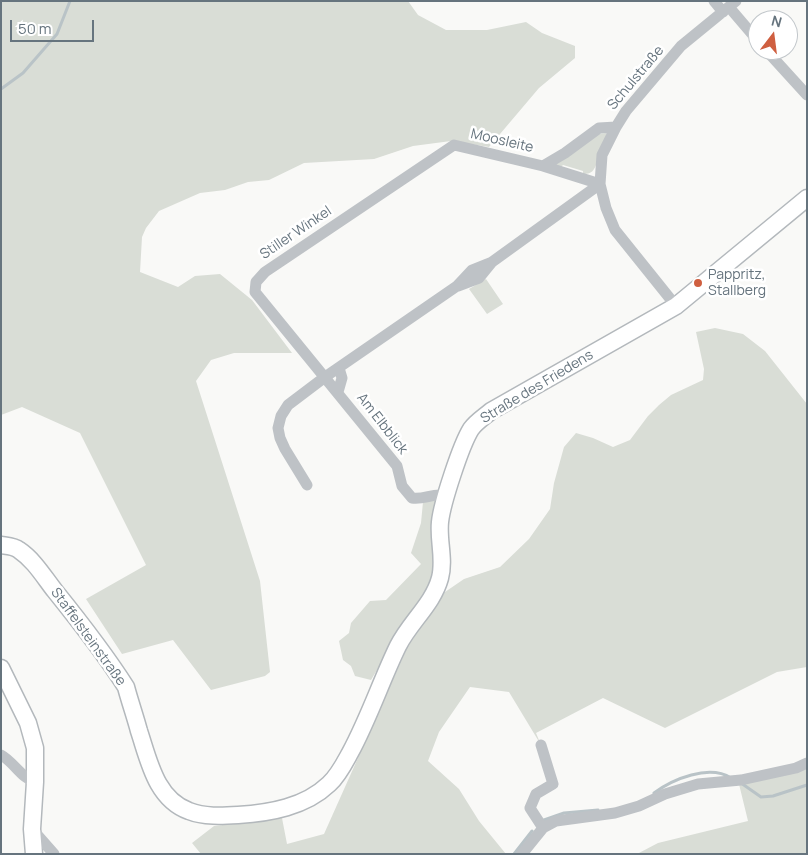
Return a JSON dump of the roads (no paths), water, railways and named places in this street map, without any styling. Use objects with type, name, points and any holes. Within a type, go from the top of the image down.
[{"type":"street","points":[[714,1],[729,7],[748,29]]},
{"type":"street","name":"Schulstraße","points":[[676,306],[615,230],[606,208],[600,184],[602,155],[616,126],[626,111],[681,46],[729,7]]},
{"type":"street","points":[[775,60],[807,95]]},
{"type":"street","name":"Moosleite","points":[[544,166],[600,128],[616,126]]},
{"type":"street","name":"Moosleite","points":[[454,145],[567,172],[600,184]]},
{"type":"street","name":"Stiller Winkel","points":[[325,377],[255,292],[256,282],[265,272],[454,145]]},
{"type":"street","points":[[307,486],[280,438],[278,428],[281,416],[288,405],[325,377],[457,286],[479,278],[492,262],[600,184]]},
{"type":"street","name":"Straße des Friedens","points":[[367,718],[401,640],[426,606],[440,579],[442,563],[440,522],[464,442],[481,418],[676,306],[807,198]]},
{"type":"street","name":"Am Elbblick","points":[[338,392],[342,378],[339,368]]},
{"type":"street","name":"Am Elbblick","points":[[325,377],[397,466],[402,486],[412,498],[421,499],[439,494],[447,496]]},
{"type":"street","name":"Staffelsteinstraße","points":[[1,545],[12,546],[20,550],[37,567],[74,614],[118,676],[126,688],[156,780],[167,795],[189,811],[214,816],[246,815],[278,810],[305,801],[330,784],[340,771],[367,718]]},
{"type":"street","points":[[1,668],[28,722],[35,748],[32,829],[34,854]]},
{"type":"street","points":[[541,746],[553,784],[536,794],[530,808],[542,828]]},
{"type":"street","points":[[1,755],[9,759],[27,780],[35,782]]},
{"type":"street","points":[[522,854],[542,828],[556,821],[615,813],[698,784],[741,780],[796,768],[807,763]]},
{"type":"street","points":[[32,829],[54,854]]},
{"type":"waterway","name":"Moosleite","points":[[1,89],[23,73],[57,34],[70,1]]},
{"type":"waterway","points":[[654,793],[681,778],[691,775],[712,772],[731,778]]},
{"type":"waterway","points":[[741,783],[761,797],[773,796],[807,785]]},
{"type":"waterway","points":[[544,820],[564,813],[598,810]]},
{"type":"waterway","points":[[514,854],[532,831]]},
{"type":"place","name":"Pappritz, Stallberg","points":[[698,283]]}]
